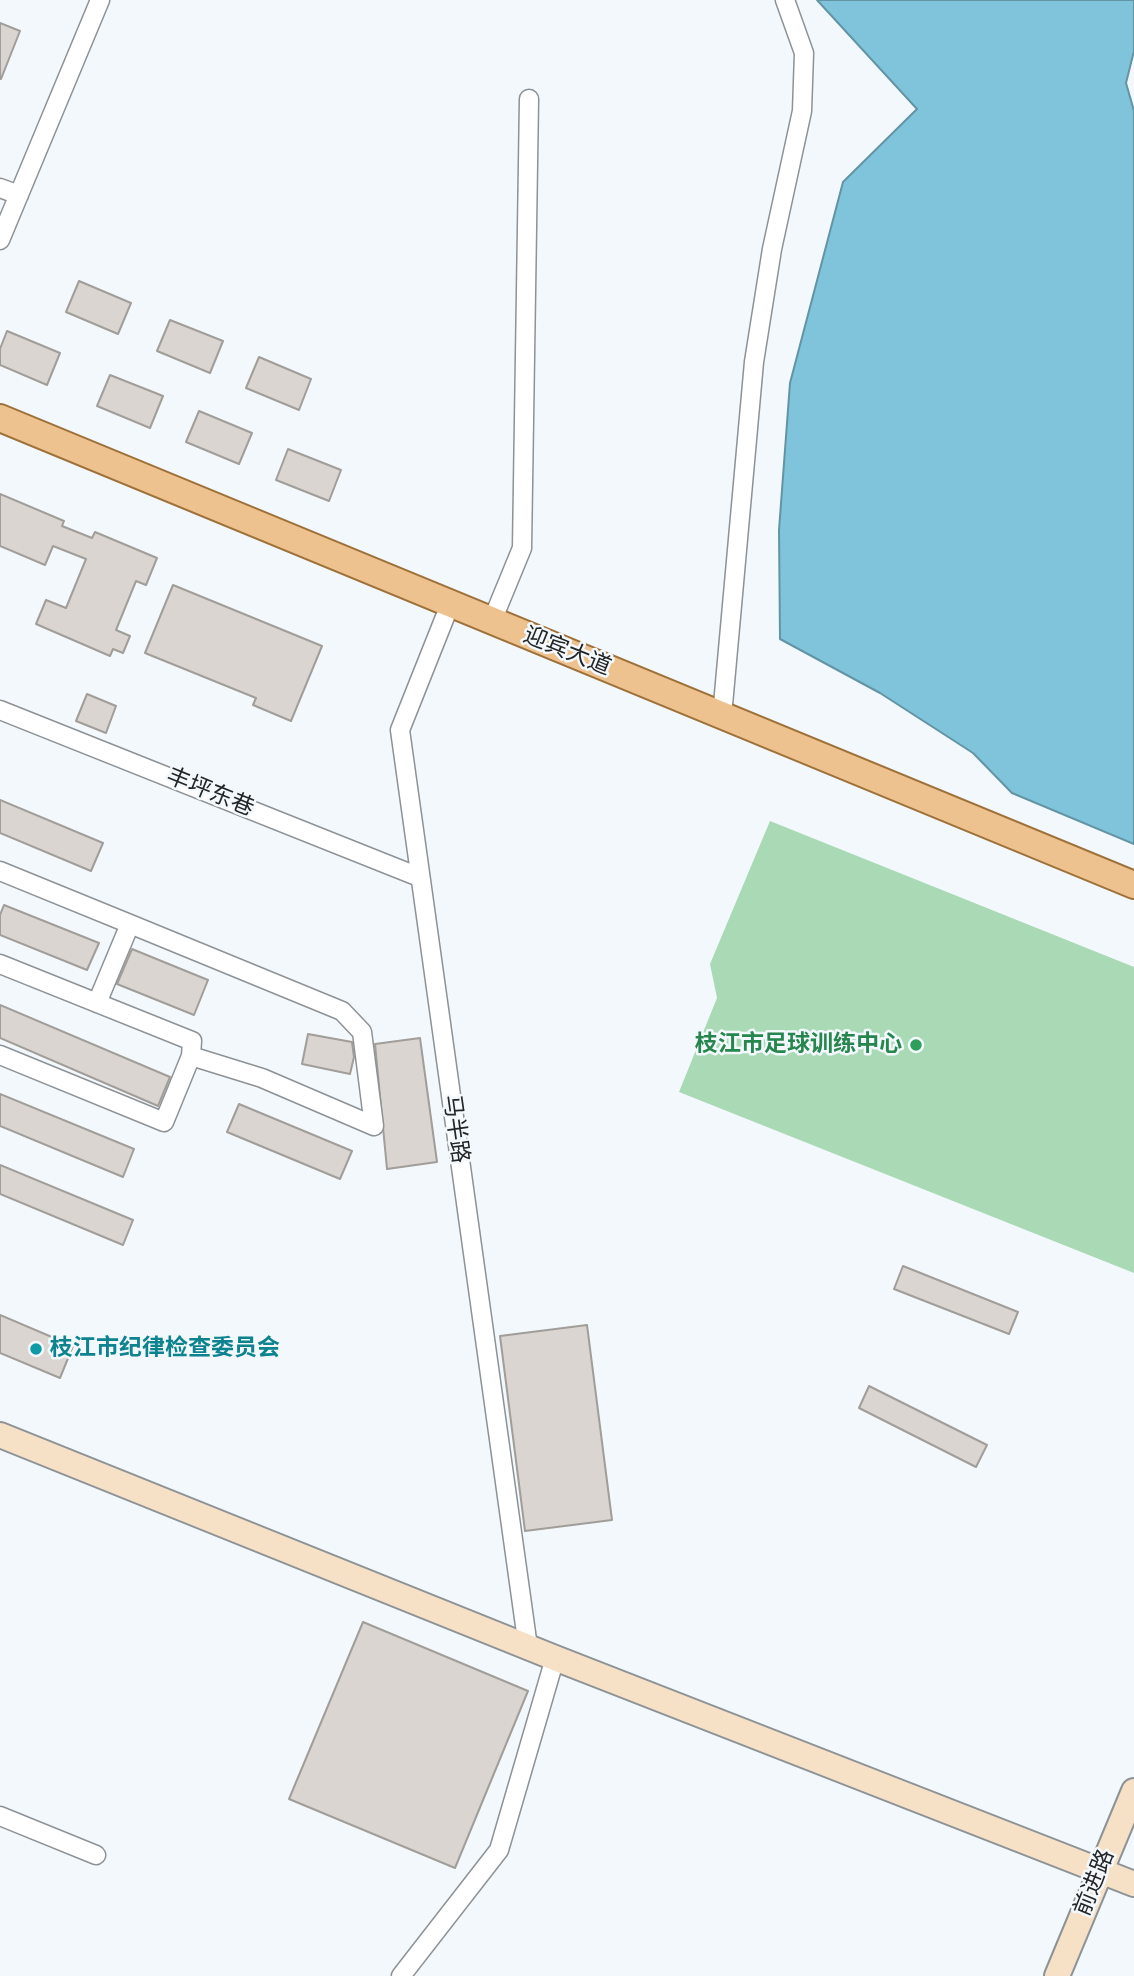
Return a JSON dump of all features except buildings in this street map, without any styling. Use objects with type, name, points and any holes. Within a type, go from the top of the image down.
[{"type":"main road","name":"迎宾大道","points":[[0,418],[1134,885]]},
{"type":"main road","name":"迎宾大道","points":[[0,434],[1134,901]]},
{"type":"street","points":[[0,240],[100,0]]},
{"type":"street","points":[[722,716],[754,362],[772,249],[803,111],[804,53],[785,0]]},
{"type":"street","points":[[492,621],[522,548],[529,99]]},
{"type":"street","points":[[0,188],[19,195]]},
{"type":"street","name":"马半路","points":[[445,617],[400,730],[528,1647]]},
{"type":"street","name":"丰坪东巷","points":[[0,710],[419,877]]},
{"type":"street","points":[[0,871],[342,1011],[362,1032],[374,1126],[262,1079],[191,1056]]},
{"type":"street","points":[[97,1003],[131,924]]},
{"type":"street","points":[[0,964],[192,1041],[191,1056],[164,1122],[0,1055]]},
{"type":"street","points":[[0,1435],[555,1658],[1134,1884]]},
{"type":"street","points":[[401,1976],[499,1850],[555,1658]]},
{"type":"street","name":"前进路","points":[[1057,1976],[1134,1791]]},
{"type":"street","points":[[0,1816],[96,1855]]},
{"type":"green space","name":"枝江市足球训练中心","points":[[770,821],[1134,967],[1134,1273],[679,1092],[717,998],[710,964]]},
{"type":"water","points":[[817,0],[1134,0],[1134,51],[1126,83],[1134,111],[1134,844],[1012,793],[973,753],[880,693],[780,639],[779,530],[790,383],[843,182],[917,109]]},
{"type":"place","name":"枝江市足球训练中心","points":[[916,1045]]},
{"type":"place","name":"枝江市纪律检查委员会","points":[[36,1349]]}]
